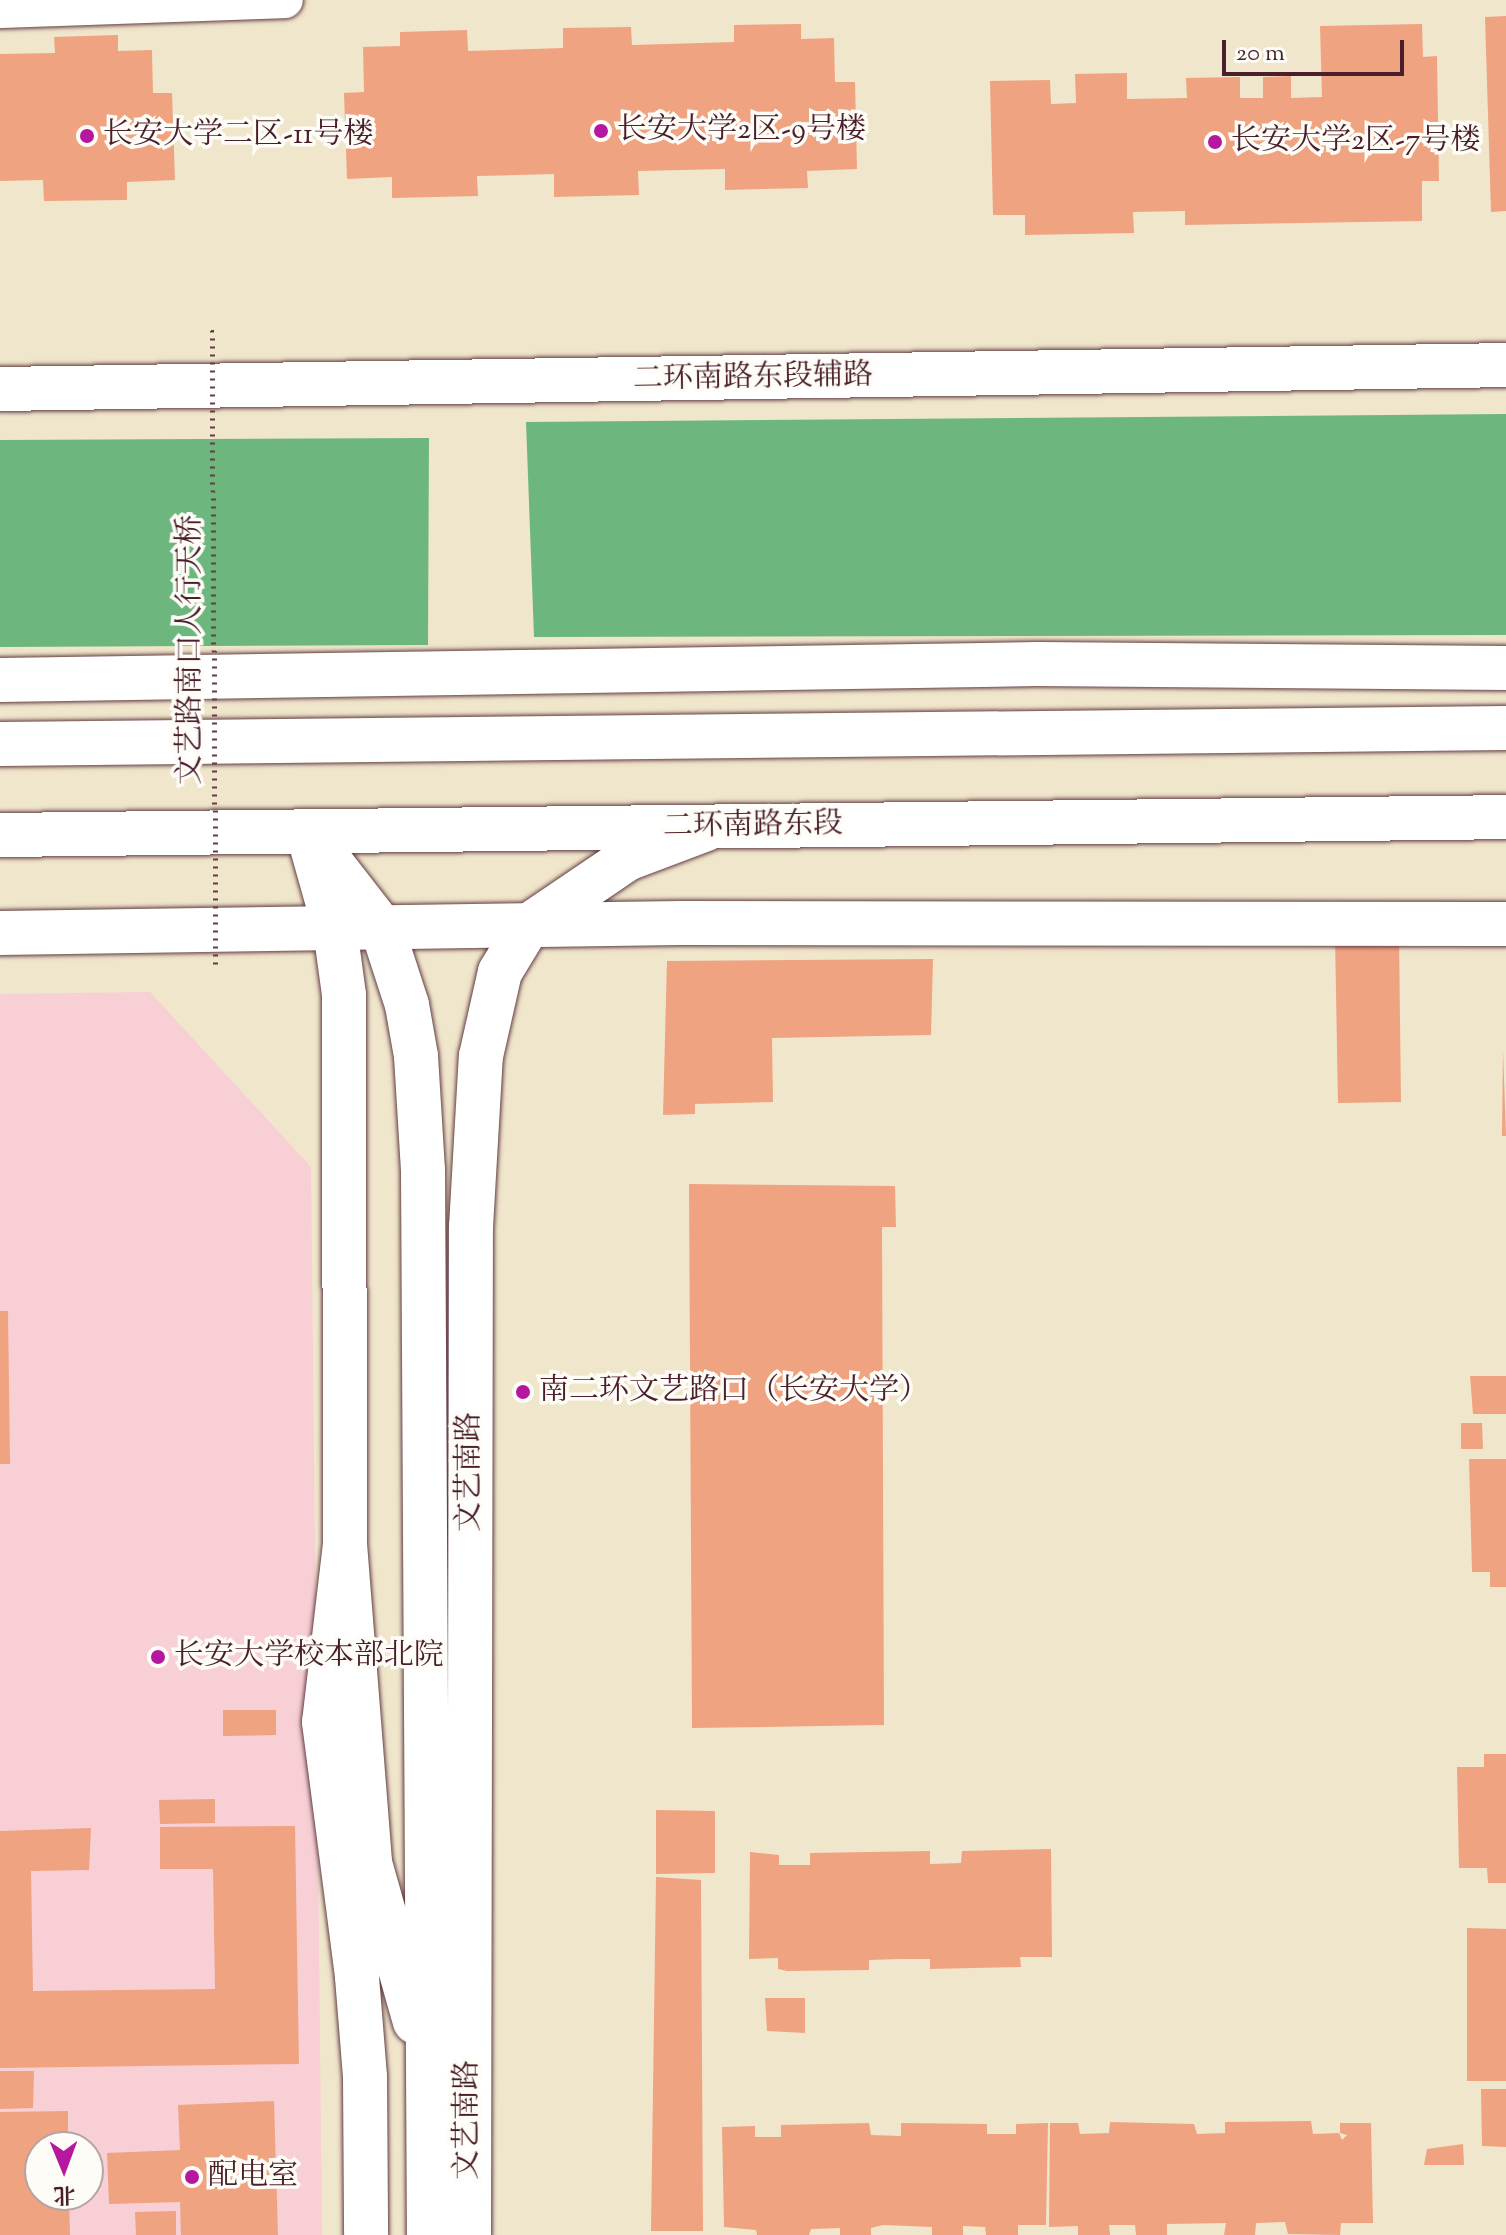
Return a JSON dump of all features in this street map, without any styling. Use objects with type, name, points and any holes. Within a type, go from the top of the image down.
[{"type":"main road","name":"二环南路东段辅路","points":[[0,389],[1506,365]]},
{"type":"main road","points":[[0,680],[1037,664],[1506,668]]},
{"type":"main road","points":[[0,744],[1506,728]]},
{"type":"main road","name":"二环南路东段","points":[[0,835],[1506,817]]},
{"type":"main road","name":"文艺南路","points":[[469,2235],[471,1227],[481,1056],[500,972],[528,926],[627,859],[708,828]]},
{"type":"main road","points":[[308,833],[335,929],[344,995],[345,1544],[370,1863],[428,2065]]},
{"type":"main road","name":"文艺南路","points":[[308,833],[382,928],[410,1018],[423,1170],[429,2235]]},
{"type":"main road","points":[[0,933],[528,926],[1506,924]]},
{"type":"main road","points":[[345,1544],[324,1722],[357,1977],[365,2077],[366,2235]]},
{"type":"lane","points":[[0,10],[285,0]]},
{"type":"path","name":"文艺路南口人行天桥","points":[[212,330],[216,970]]},
{"type":"shaded area","name":"长安大学校本部北院","points":[[150,992],[311,1167],[322,2235],[0,2235],[0,994]]},
{"type":"green space","points":[[1506,414],[1506,635],[534,637],[526,422]]},
{"type":"green space","points":[[429,438],[428,645],[0,647],[0,440]]},
{"type":"building","points":[[1506,16],[1506,211],[1491,212],[1485,17]]},
{"type":"building","name":"长安大学2区-9号楼","points":[[801,24],[801,39],[834,38],[835,82],[855,82],[857,169],[807,171],[808,188],[725,190],[725,169],[638,171],[639,195],[554,197],[554,174],[477,176],[478,196],[392,198],[392,177],[347,179],[344,93],[364,92],[363,47],[400,46],[400,32],[467,30],[468,51],[563,48],[563,28],[631,27],[632,45],[734,42],[734,25]]},
{"type":"building","name":"长安大学2区-7号楼","points":[[1422,24],[1423,57],[1437,56],[1439,181],[1422,181],[1422,221],[1185,225],[1185,211],[1133,212],[1134,233],[1025,235],[1025,215],[993,215],[990,81],[1050,80],[1051,104],[1076,103],[1075,74],[1127,73],[1127,99],[1187,98],[1186,78],[1240,77],[1240,98],[1263,98],[1263,77],[1291,76],[1291,98],[1322,97],[1320,26]]},
{"type":"building","name":"长安大学二区-11号楼","points":[[118,35],[118,51],[152,50],[153,93],[172,93],[175,180],[127,182],[127,200],[44,201],[43,180],[0,181],[0,54],[55,53],[54,37]]},
{"type":"building","points":[[1399,935],[1401,1102],[1338,1103],[1335,936]]},
{"type":"building","points":[[933,959],[931,1035],[772,1038],[773,1102],[695,1104],[695,1114],[663,1115],[667,961]]},
{"type":"building","points":[[1503,1050],[1506,1136],[1502,1136]]},
{"type":"building","points":[[689,1184],[895,1186],[896,1227],[882,1227],[884,1725],[692,1728]]},
{"type":"building","points":[[0,1311],[8,1311],[10,1464],[0,1464]]},
{"type":"building","points":[[1470,1376],[1506,1376],[1506,1414],[1473,1414]]},
{"type":"building","points":[[1461,1423],[1482,1423],[1483,1449],[1461,1449]]},
{"type":"building","points":[[1469,1459],[1506,1459],[1506,1587],[1490,1587],[1490,1572],[1472,1572]]},
{"type":"building","points":[[223,1710],[276,1710],[276,1735],[223,1736]]},
{"type":"building","points":[[1484,1754],[1506,1754],[1506,1883],[1488,1883],[1487,1868],[1459,1868],[1457,1767],[1484,1767]]},
{"type":"building","points":[[215,1799],[215,1823],[160,1824],[159,1800]]},
{"type":"building","points":[[656,1810],[715,1811],[715,1873],[656,1874]]},
{"type":"building","points":[[295,1826],[299,2064],[0,2068],[0,1831],[91,1828],[89,1870],[31,1871],[33,1991],[215,1989],[213,1869],[160,1869],[160,1827]]},
{"type":"building","points":[[1051,1849],[1052,1957],[1020,1957],[1021,1967],[930,1969],[930,1959],[899,1959],[869,1960],[869,1970],[787,1971],[778,1969],[778,1958],[749,1959],[750,1852],[779,1855],[779,1865],[810,1865],[810,1853],[930,1851],[930,1864],[961,1863],[962,1851]]},
{"type":"building","points":[[656,1877],[701,1880],[703,2231],[651,2231]]},
{"type":"building","points":[[1467,1928],[1506,1929],[1506,2081],[1467,2081]]},
{"type":"building","points":[[765,1998],[805,1998],[805,2033],[767,2031]]},
{"type":"building","points":[[0,2071],[34,2071],[33,2108],[0,2109]]},
{"type":"building","points":[[1481,2089],[1506,2089],[1506,2147],[1482,2146]]},
{"type":"building","name":"配电室","points":[[274,2101],[278,2235],[181,2235],[180,2202],[109,2204],[107,2153],[180,2150],[178,2105]]},
{"type":"building","points":[[68,2111],[68,2131],[24,2131],[24,2211],[69,2211],[70,2235],[0,2235],[0,2112]]},
{"type":"building","points":[[1311,2121],[1313,2134],[1339,2133],[1342,2140],[1347,2135],[1340,2133],[1340,2123],[1371,2123],[1373,2223],[1341,2223],[1340,2235],[1288,2234],[1285,2222],[1256,2223],[1255,2235],[1224,2235],[1226,2223],[1167,2224],[1167,2235],[1136,2235],[1135,2225],[1109,2225],[1110,2235],[1078,2235],[1078,2226],[1049,2227],[1050,2123],[1078,2123],[1080,2134],[1109,2133],[1110,2122],[1194,2124],[1197,2134],[1225,2133],[1225,2122]]},
{"type":"building","points":[[869,2123],[871,2135],[901,2136],[901,2123],[987,2124],[987,2134],[1016,2134],[1016,2124],[1048,2123],[1046,2225],[1018,2225],[1018,2235],[986,2235],[985,2227],[963,2226],[963,2235],[932,2235],[932,2227],[883,2225],[871,2228],[871,2235],[840,2235],[840,2228],[811,2229],[809,2235],[757,2235],[756,2230],[724,2227],[722,2127],[755,2126],[755,2137],[781,2137],[781,2125]]},
{"type":"building","points":[[1463,2144],[1464,2165],[1424,2165],[1427,2149]]},
{"type":"building","points":[[176,2211],[176,2235],[136,2235],[135,2212]]},
{"type":"place","name":"长安大学2区-9号楼","points":[[601,131]]},
{"type":"place","name":"长安大学二区-11号楼","points":[[87,136]]},
{"type":"place","name":"长安大学2区-7号楼","points":[[1215,142]]},
{"type":"place","name":"南二环文艺路口（长安大学）","points":[[523,1392]]},
{"type":"place","name":"长安大学校本部北院","points":[[158,1657]]},
{"type":"place","name":"配电室","points":[[192,2177]]}]
